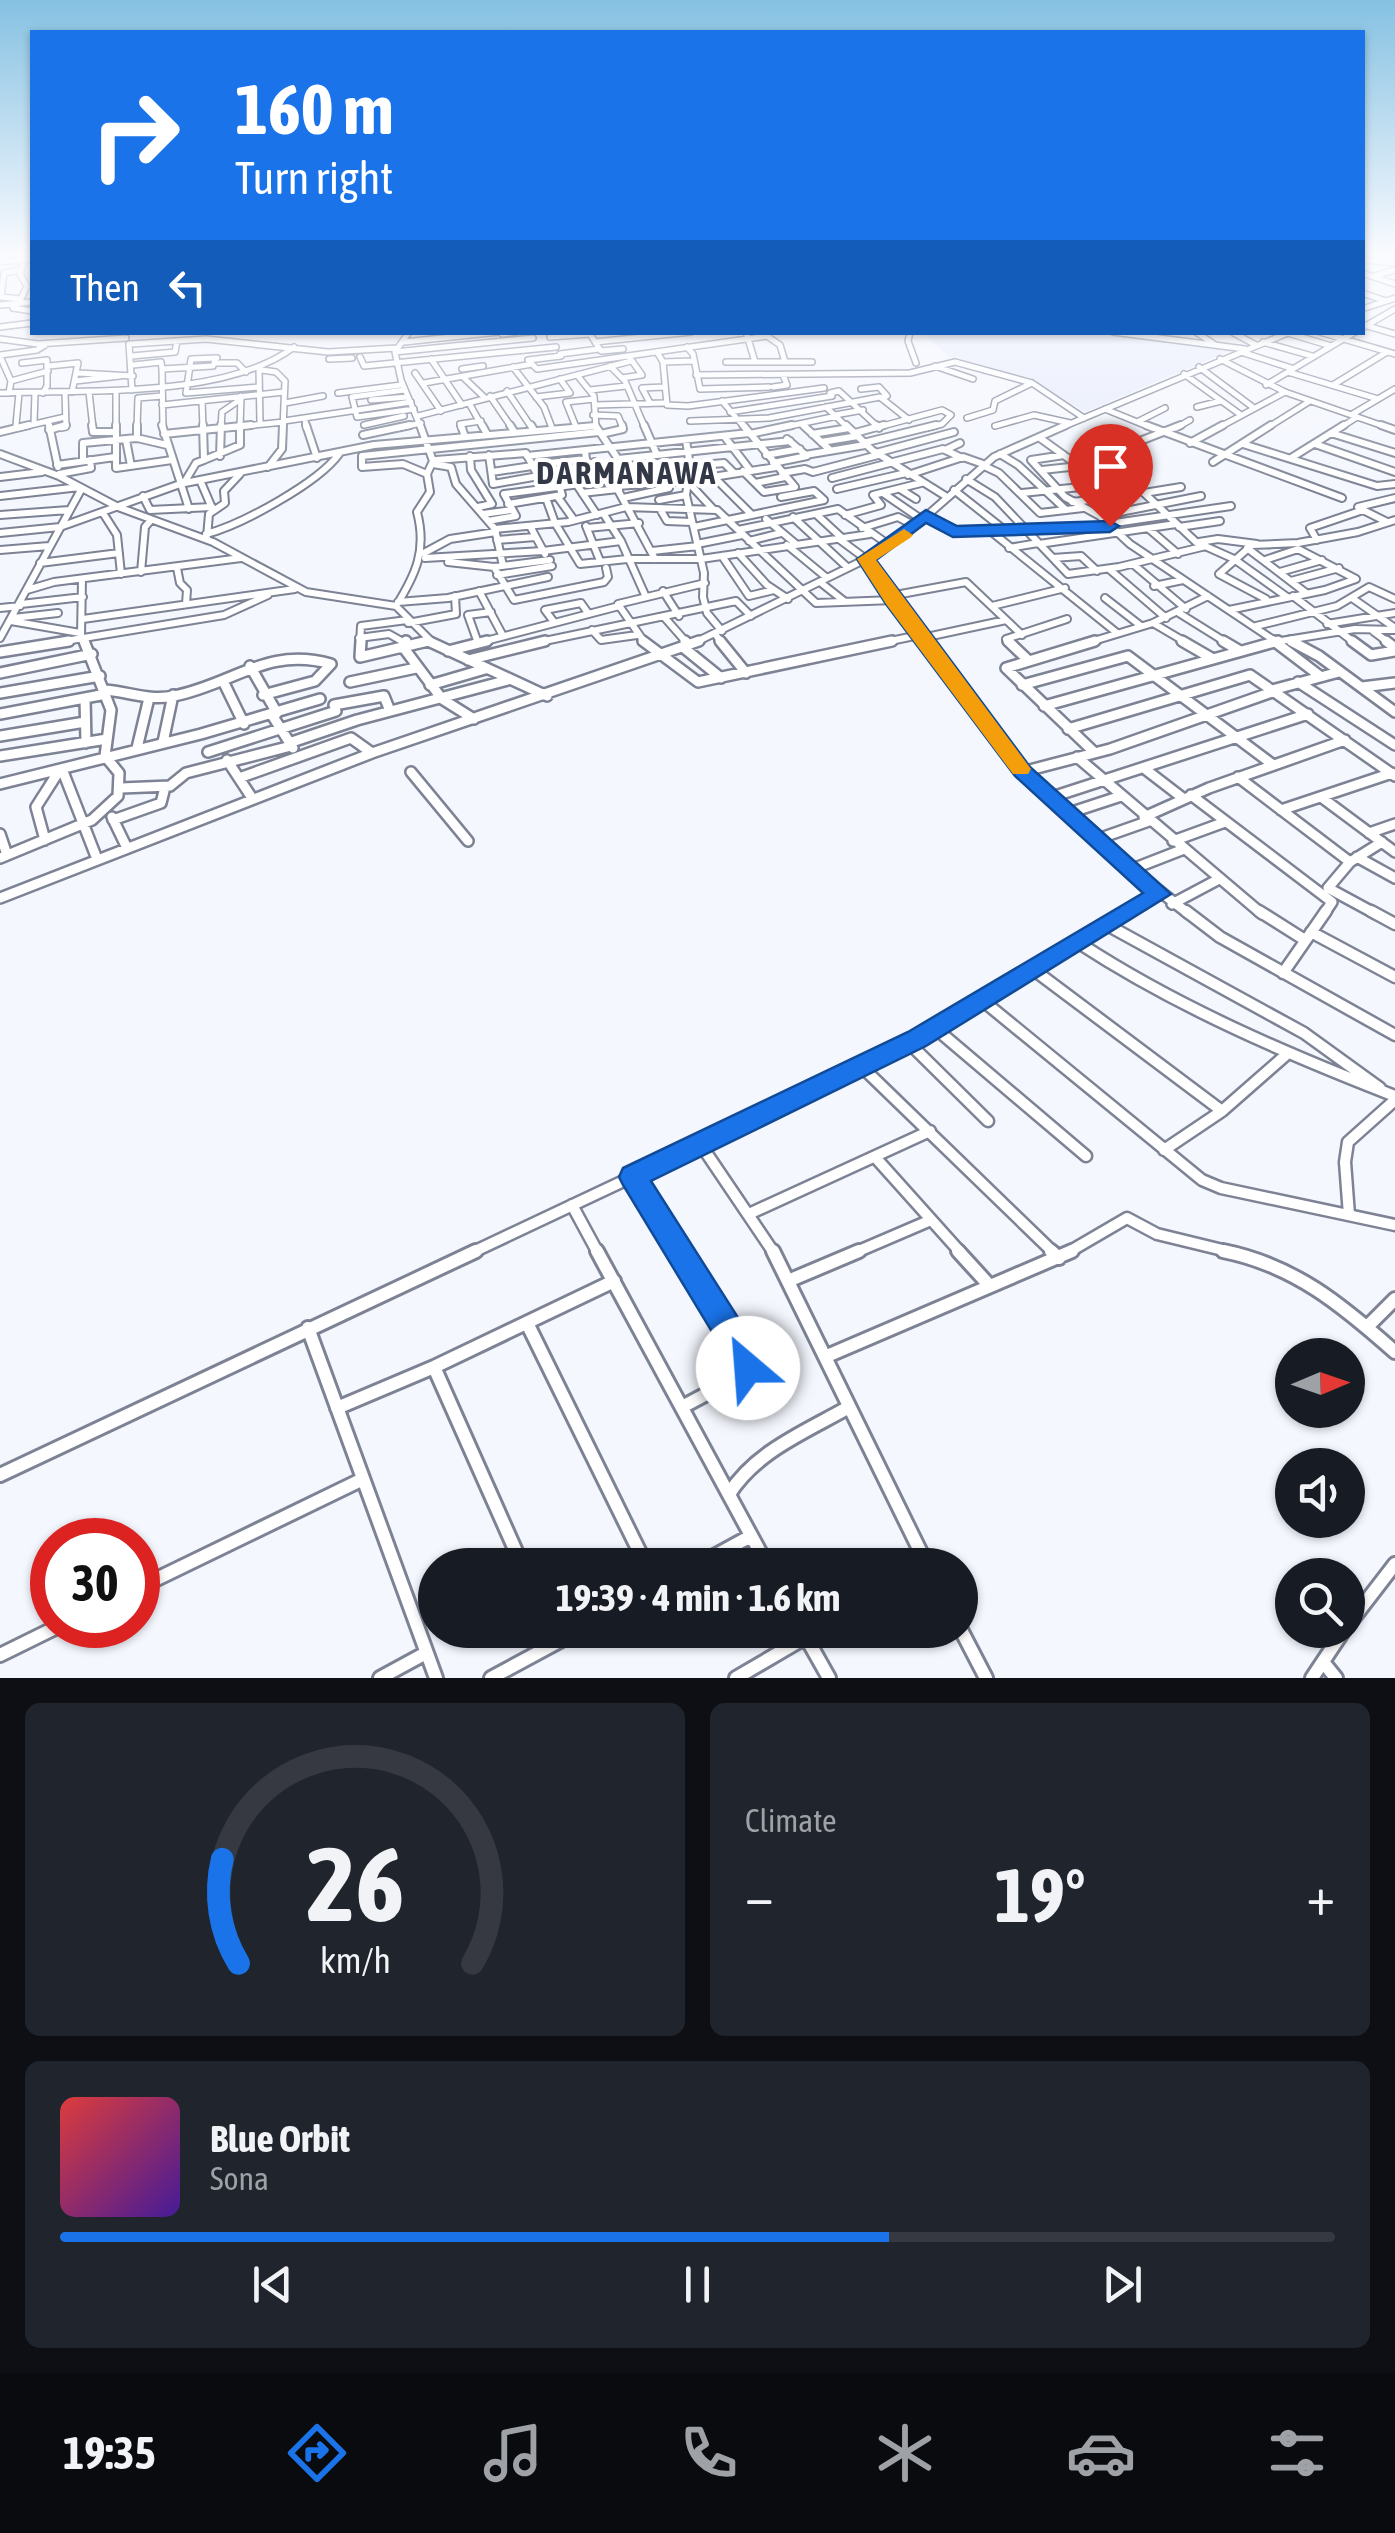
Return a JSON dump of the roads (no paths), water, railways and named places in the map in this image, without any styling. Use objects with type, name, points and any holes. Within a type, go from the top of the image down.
[{"type":"street","points":[[35,344],[37,335]]},
{"type":"street","points":[[58,341],[59,335]]},
{"type":"street","points":[[161,335],[162,342]]},
{"type":"street","points":[[185,335],[188,340]]},
{"type":"street","points":[[329,359],[395,351],[408,335]]},
{"type":"street","points":[[404,342],[461,335]]},
{"type":"street","points":[[502,335],[522,364]]},
{"type":"street","points":[[0,340],[46,344],[81,336],[340,352],[429,348],[469,344],[502,335],[531,335],[539,348]]},
{"type":"street","points":[[548,335],[570,335],[581,351]]},
{"type":"street","points":[[548,335],[567,365],[590,390],[598,430],[618,459],[618,485],[624,503],[653,555]]},
{"type":"street","points":[[591,335],[598,346],[628,348],[622,339]]},
{"type":"street","points":[[360,357],[364,366],[539,348],[581,351],[622,339],[673,335]]},
{"type":"street","points":[[909,335],[916,363]]},
{"type":"street","points":[[1143,335],[1245,350],[1332,385],[1395,400]]},
{"type":"street","points":[[1200,335],[1216,346]]},
{"type":"street","points":[[1239,335],[1312,356]]},
{"type":"street","points":[[1273,335],[1277,337]]},
{"type":"street","points":[[0,898],[372,753],[548,696],[718,632],[889,545],[982,464],[1000,454],[1199,367],[1283,335]]},
{"type":"street","points":[[1295,335],[1331,346]]},
{"type":"street","points":[[1330,335],[1391,353]]},
{"type":"street","points":[[1266,384],[1350,335]]},
{"type":"street","points":[[338,393],[441,411],[610,366],[640,354],[667,336]]},
{"type":"street","points":[[640,354],[748,336],[770,336],[780,345],[785,362]]},
{"type":"street","points":[[748,336],[756,362]]},
{"type":"street","points":[[128,338],[132,390]]},
{"type":"street","points":[[132,356],[176,352],[177,340]]},
{"type":"street","points":[[426,340],[429,348]]},
{"type":"street","points":[[218,380],[210,374],[226,342]]},
{"type":"street","points":[[720,342],[728,375]]},
{"type":"street","points":[[11,381],[1,362],[46,344]]},
{"type":"street","points":[[469,344],[532,428]]},
{"type":"street","points":[[137,438],[138,398],[259,369],[294,347]]},
{"type":"street","points":[[688,347],[698,388],[702,390],[840,391],[879,428]]},
{"type":"street","points":[[622,378],[642,375],[623,349]]},
{"type":"street","points":[[395,351],[433,462],[427,474],[430,492],[417,512],[423,529],[424,557]]},
{"type":"street","points":[[424,383],[509,368],[559,352]]},
{"type":"street","points":[[657,352],[663,362],[664,403]]},
{"type":"street","points":[[496,353],[536,397],[551,425]]},
{"type":"street","points":[[1332,385],[1391,353]]},
{"type":"street","points":[[452,356],[515,433]]},
{"type":"street","points":[[537,369],[630,358]]},
{"type":"street","points":[[431,359],[444,380],[480,418],[487,434]]},
{"type":"street","points":[[1220,359],[1285,392],[1393,428]]},
{"type":"street","points":[[22,362],[46,360],[48,368],[34,422]]},
{"type":"street","points":[[132,365],[161,362],[164,434],[188,509]]},
{"type":"street","points":[[162,369],[215,362],[238,363],[246,372]]},
{"type":"street","points":[[663,362],[693,362]]},
{"type":"street","points":[[726,362],[812,362]]},
{"type":"street","points":[[696,375],[910,374],[932,365],[955,362],[1032,383],[1084,418]]},
{"type":"street","points":[[0,432],[34,422],[65,428],[68,392],[77,377],[78,363],[11,381],[4,394]]},
{"type":"street","points":[[522,364],[534,364],[557,395]]},
{"type":"street","points":[[932,365],[972,379]]},
{"type":"street","points":[[610,366],[622,378],[648,442],[669,465]]},
{"type":"street","points":[[188,367],[186,393],[214,391],[238,395]]},
{"type":"street","points":[[1199,367],[1254,408]]},
{"type":"street","points":[[259,369],[260,424]]},
{"type":"street","points":[[259,369],[283,376],[280,452],[268,467]]},
{"type":"street","points":[[182,484],[196,463],[239,445],[235,380],[246,372]]},
{"type":"street","points":[[414,373],[441,411]]},
{"type":"street","points":[[576,427],[570,412],[635,404],[682,406],[749,397],[787,385],[783,374]]},
{"type":"street","points":[[730,412],[833,396],[812,374]]},
{"type":"street","points":[[847,374],[861,389]]},
{"type":"street","points":[[1184,374],[1241,415]]},
{"type":"street","points":[[767,375],[771,389]]},
{"type":"street","points":[[77,377],[133,376]]},
{"type":"street","points":[[536,397],[570,394],[560,379]]},
{"type":"street","points":[[214,391],[218,380]]},
{"type":"street","points":[[967,418],[993,410],[995,401],[1032,383]]},
{"type":"street","points":[[590,390],[626,386]]},
{"type":"street","points":[[650,404],[642,388],[664,387]]},
{"type":"street","points":[[690,422],[780,416],[887,395],[878,387],[853,391],[864,399]]},
{"type":"street","points":[[1291,458],[1395,388]]},
{"type":"street","points":[[116,390],[116,468],[172,460]]},
{"type":"street","points":[[364,425],[429,391]]},
{"type":"street","points":[[89,392],[94,434],[168,445]]},
{"type":"street","points":[[4,394],[162,392]]},
{"type":"street","points":[[1190,442],[1285,392]]},
{"type":"street","points":[[16,426],[19,393]]},
{"type":"street","points":[[220,456],[223,411],[238,395]]},
{"type":"street","points":[[162,405],[238,395],[324,396]]},
{"type":"street","points":[[749,397],[764,416]]},
{"type":"street","points":[[880,397],[909,420]]},
{"type":"street","points":[[202,401],[204,460]]},
{"type":"street","points":[[643,456],[649,471],[724,463],[742,471],[763,492],[795,487],[722,401]]},
{"type":"street","points":[[1197,407],[1221,401]]},
{"type":"street","points":[[1213,462],[1310,401]]},
{"type":"street","points":[[353,402],[411,403],[359,418],[353,402]]},
{"type":"street","points":[[363,436],[397,428],[411,403]]},
{"type":"street","points":[[202,414],[230,405]]},
{"type":"street","points":[[682,406],[690,422],[686,496],[701,559],[706,609],[746,673]]},
{"type":"street","points":[[427,474],[404,464],[362,466],[362,455],[623,430],[618,416],[594,407]]},
{"type":"street","points":[[826,407],[877,454],[921,484],[972,501],[1002,528]]},
{"type":"street","points":[[1139,421],[1165,408]]},
{"type":"street","points":[[1105,409],[1342,498]]},
{"type":"street","points":[[492,472],[546,457],[586,459],[585,451],[611,447],[792,428],[863,410]]},
{"type":"street","points":[[766,455],[830,450],[858,437],[879,428],[944,410],[951,415],[942,424],[858,437],[821,442]]},
{"type":"street","points":[[164,434],[356,411]]},
{"type":"street","points":[[464,437],[460,424],[501,412]]},
{"type":"street","points":[[309,415],[307,436],[316,458]]},
{"type":"street","points":[[996,426],[1034,415],[1066,425]]},
{"type":"street","points":[[780,416],[792,428]]},
{"type":"street","points":[[65,420],[91,419]]},
{"type":"street","points":[[1140,442],[1190,420]]},
{"type":"street","points":[[722,422],[742,471]]},
{"type":"street","points":[[0,542],[3,532],[60,527],[182,484],[404,441],[515,433],[551,425],[598,430]]},
{"type":"street","points":[[0,432],[49,426]]},
{"type":"street","points":[[49,426],[59,475]]},
{"type":"street","points":[[803,426],[843,461]]},
{"type":"street","points":[[397,428],[404,441]]},
{"type":"street","points":[[777,430],[803,452]]},
{"type":"street","points":[[480,556],[507,528],[578,520],[714,476],[742,471],[814,472],[954,432]]},
{"type":"street","points":[[812,434],[858,437]]},
{"type":"street","points":[[1332,434],[1395,453]]},
{"type":"street","points":[[59,475],[91,468],[82,444],[115,436]]},
{"type":"street","points":[[282,439],[307,436]]},
{"type":"street","points":[[510,507],[564,493],[556,473],[538,448],[546,442],[544,436]]},
{"type":"street","points":[[1040,438],[1080,466],[1038,471],[1068,499],[1100,516],[1117,534],[1256,626],[1320,676]]},
{"type":"street","points":[[126,440],[131,466]]},
{"type":"street","points":[[148,440],[152,464]]},
{"type":"street","points":[[618,459],[790,442]]},
{"type":"street","points":[[1029,442],[1050,457]]},
{"type":"street","points":[[832,478],[960,443]]},
{"type":"street","points":[[1243,444],[1377,486],[1395,484]]},
{"type":"street","points":[[1315,444],[1395,472]]},
{"type":"street","points":[[944,450],[999,473],[1040,512],[1083,508]]},
{"type":"street","points":[[207,537],[228,529],[258,509],[295,496],[346,452]]},
{"type":"street","points":[[754,483],[803,452]]},
{"type":"street","points":[[401,453],[404,464]]},
{"type":"street","points":[[381,454],[383,465]]},
{"type":"street","points":[[1000,454],[1066,510]]},
{"type":"street","points":[[433,462],[489,455],[530,462]]},
{"type":"street","points":[[489,455],[494,484],[556,473]]},
{"type":"street","points":[[1042,470],[1031,460],[1064,455]]},
{"type":"street","points":[[57,464],[116,456]]},
{"type":"street","points":[[470,456],[471,470],[492,504],[483,514]]},
{"type":"street","points":[[3,457],[59,475],[151,520],[207,537],[303,590]]},
{"type":"street","points":[[837,489],[962,458]]},
{"type":"street","points":[[433,462],[451,468],[456,484],[483,514],[496,536],[498,570],[514,600],[604,582],[608,576],[587,528],[556,496]]},
{"type":"street","points":[[530,462],[538,476]]},
{"type":"street","points":[[594,462],[598,480]]},
{"type":"street","points":[[1070,467],[1083,474],[1122,472],[1196,542],[1234,558],[1371,655],[1395,650]]},
{"type":"street","points":[[0,477],[48,472]]},
{"type":"street","points":[[144,496],[148,509],[212,508],[225,503],[224,491],[242,472]]},
{"type":"street","points":[[714,476],[781,533],[844,602]]},
{"type":"street","points":[[966,479],[995,498],[1068,574],[1109,569],[1206,546]]},
{"type":"street","points":[[200,480],[212,508],[207,537]]},
{"type":"street","points":[[483,514],[515,517],[504,494],[561,484],[598,480],[618,485],[687,483],[713,509],[731,520],[802,592],[820,604],[891,598],[965,582],[1022,635]]},
{"type":"street","points":[[575,482],[613,526],[645,596]]},
{"type":"street","points":[[1022,493],[1130,482]]},
{"type":"street","points":[[846,515],[881,505],[872,496],[921,484]]},
{"type":"street","points":[[983,488],[1000,484]]},
{"type":"street","points":[[582,493],[618,485]]},
{"type":"street","points":[[0,496],[32,491],[55,494],[81,487]]},
{"type":"street","points":[[0,637],[81,487]]},
{"type":"street","points":[[1144,493],[1181,487]]},
{"type":"street","points":[[900,489],[916,499]]},
{"type":"street","points":[[601,491],[609,505],[713,509]]},
{"type":"street","points":[[774,491],[804,515]]},
{"type":"street","points":[[660,504],[667,521],[693,524],[824,500],[815,491],[781,497]]},
{"type":"street","points":[[1303,498],[1322,491]]},
{"type":"street","points":[[884,492],[921,520]]},
{"type":"street","points":[[660,504],[686,496]]},
{"type":"street","points":[[1100,516],[1201,496]]},
{"type":"street","points":[[546,498],[555,523],[580,564],[603,565],[743,535],[781,533]]},
{"type":"street","points":[[972,501],[995,498]]},
{"type":"street","points":[[1054,498],[1099,498],[1116,512]]},
{"type":"street","points":[[1391,521],[1358,507],[1395,498]]},
{"type":"street","points":[[862,528],[898,517],[921,520],[953,532],[1109,525],[1231,506]]},
{"type":"street","points":[[743,535],[770,523],[838,509],[889,545]]},
{"type":"street","points":[[0,515],[69,510]]},
{"type":"street","points":[[1316,540],[1310,528],[1363,510]]},
{"type":"street","points":[[103,513],[117,535],[121,574]]},
{"type":"street","points":[[816,514],[866,559],[1022,772],[1066,814],[1172,904],[1395,1035]]},
{"type":"street","points":[[793,517],[847,567]]},
{"type":"street","points":[[141,572],[145,527],[151,520]]},
{"type":"street","points":[[1009,548],[1220,521]]},
{"type":"street","points":[[1196,542],[1216,539],[1294,544],[1391,521]]},
{"type":"street","points":[[587,528],[639,524]]},
{"type":"street","points":[[530,526],[543,551],[548,577],[566,604]]},
{"type":"street","points":[[1054,527],[1066,541]]},
{"type":"street","points":[[507,528],[510,539]]},
{"type":"street","points":[[1149,529],[1178,554]]},
{"type":"street","points":[[988,530],[1117,633]]},
{"type":"street","points":[[653,555],[701,559],[870,534]]},
{"type":"street","points":[[397,604],[424,557],[450,538],[535,537]]},
{"type":"street","points":[[424,557],[648,541]]},
{"type":"street","points":[[1257,544],[1234,558],[1219,574],[1266,599]]},
{"type":"street","points":[[0,550],[49,546]]},
{"type":"street","points":[[1247,548],[1306,594]]},
{"type":"street","points":[[1228,610],[1356,580],[1296,549],[1265,560]]},
{"type":"street","points":[[40,563],[119,553]]},
{"type":"street","points":[[738,553],[788,599]]},
{"type":"street","points":[[722,556],[749,596],[774,590]]},
{"type":"street","points":[[1053,558],[1081,556],[1096,571]]},
{"type":"street","points":[[424,557],[498,570],[546,564]]},
{"type":"street","points":[[28,590],[240,558]]},
{"type":"street","points":[[1280,572],[1322,560]]},
{"type":"street","points":[[1133,564],[1183,611],[1240,651]]},
{"type":"street","points":[[177,568],[180,583],[188,590],[186,604]]},
{"type":"street","points":[[1292,581],[1339,568]]},
{"type":"street","points":[[1109,569],[1166,618]]},
{"type":"street","points":[[83,619],[303,590],[397,604],[548,577]]},
{"type":"street","points":[[82,579],[81,636],[92,654],[111,710],[105,756]]},
{"type":"street","points":[[1154,586],[1183,580]]},
{"type":"street","points":[[446,652],[619,606],[621,602],[705,584]]},
{"type":"street","points":[[1256,626],[1352,598],[1369,587],[1395,599]]},
{"type":"street","points":[[992,606],[1065,588]]},
{"type":"street","points":[[479,591],[503,636]]},
{"type":"street","points":[[664,591],[679,616]]},
{"type":"street","points":[[0,652],[224,615],[268,594]]},
{"type":"street","points":[[1361,604],[1384,594]]},
{"type":"street","points":[[428,642],[361,657],[358,638],[361,626],[457,613],[455,596]]},
{"type":"street","points":[[1095,752],[1006,668],[1166,618],[1208,596]]},
{"type":"street","points":[[0,608],[83,597]]},
{"type":"street","points":[[1105,598],[1141,626]]},
{"type":"street","points":[[1352,598],[1395,629]]},
{"type":"street","points":[[58,629],[59,600]]},
{"type":"street","points":[[423,600],[429,618]]},
{"type":"street","points":[[467,660],[738,601],[751,616]]},
{"type":"street","points":[[554,622],[544,610],[581,603],[588,613]]},
{"type":"street","points":[[397,604],[428,642],[548,696]]},
{"type":"street","points":[[619,606],[637,635],[659,657],[695,681],[1006,620]]},
{"type":"street","points":[[478,643],[468,616],[492,612]]},
{"type":"street","points":[[12,619],[58,613]]},
{"type":"street","points":[[1327,624],[1395,613]]},
{"type":"street","points":[[666,618],[686,646],[721,678]]},
{"type":"street","points":[[12,619],[81,636]]},
{"type":"street","points":[[1028,660],[1005,640],[1067,619]]},
{"type":"street","points":[[1152,622],[1213,660]]},
{"type":"street","points":[[1044,706],[1276,640],[1395,629]]},
{"type":"street","points":[[592,630],[600,640],[637,635]]},
{"type":"street","points":[[1372,631],[1395,650]]},
{"type":"street","points":[[358,638],[385,634],[404,639],[402,648],[442,699],[474,719]]},
{"type":"street","points":[[385,634],[391,650]]},
{"type":"street","points":[[1290,640],[1390,703],[1395,712]]},
{"type":"street","points":[[0,673],[92,654]]},
{"type":"street","points":[[0,714],[105,692],[124,691],[149,698],[173,696],[224,683],[250,666],[296,654],[331,664],[315,682],[264,694]]},
{"type":"street","points":[[1022,685],[1128,656],[1272,764]]},
{"type":"street","points":[[250,666],[279,728],[300,758]]},
{"type":"street","points":[[350,682],[416,668]]},
{"type":"street","points":[[430,685],[486,669]]},
{"type":"street","points":[[1022,772],[1339,672]]},
{"type":"street","points":[[1068,730],[1250,675],[1394,774]]},
{"type":"street","points":[[0,692],[100,676]]},
{"type":"street","points":[[121,788],[165,787],[178,782],[186,773],[290,745],[354,721],[510,680]]},
{"type":"street","points":[[1298,682],[1395,745]]},
{"type":"street","points":[[224,683],[244,724]]},
{"type":"street","points":[[1362,687],[1395,683]]},
{"type":"street","points":[[163,742],[173,696]]},
{"type":"street","points":[[208,752],[335,708],[384,696],[390,711]]},
{"type":"street","points":[[85,698],[86,742]]},
{"type":"street","points":[[138,748],[149,698]]},
{"type":"street","points":[[0,784],[163,742],[202,736],[320,699]]},
{"type":"street","points":[[1049,798],[1308,714]]},
{"type":"street","points":[[0,736],[85,722]]},
{"type":"street","points":[[202,736],[213,766]]},
{"type":"street","points":[[239,778],[353,738],[372,753]]},
{"type":"street","points":[[0,756],[108,739]]},
{"type":"street","points":[[1095,840],[1187,797],[1345,740]]},
{"type":"street","points":[[222,748],[252,798]]},
{"type":"street","points":[[105,756],[119,770],[121,788],[110,815]]},
{"type":"street","points":[[1077,757],[1261,913],[1395,977]]},
{"type":"street","points":[[1145,769],[1334,899],[1395,924]]},
{"type":"street","points":[[62,770],[97,859]]},
{"type":"street","points":[[45,840],[36,807],[62,770]]},
{"type":"street","points":[[411,772],[468,841]]},
{"type":"street","points":[[1281,810],[1394,774]]},
{"type":"street","points":[[1238,777],[1353,860],[1395,878]]},
{"type":"street","points":[[0,834],[3,856],[110,815],[163,802],[165,787]]},
{"type":"street","points":[[1066,814],[1120,796]]},
{"type":"street","points":[[1320,797],[1395,852]]},
{"type":"street","points":[[110,815],[128,848]]},
{"type":"street","points":[[1173,840],[1225,822]]},
{"type":"street","points":[[1370,833],[1395,824]]},
{"type":"street","points":[[1334,899],[1328,885],[1353,860],[1382,842]]},
{"type":"street","points":[[1130,870],[1184,849]]},
{"type":"street","points":[[1172,904],[1219,879]]},
{"type":"street","points":[[0,1475],[862,1067],[935,1028],[1159,894]]},
{"type":"street","points":[[1284,973],[1334,899]]},
{"type":"street","points":[[1109,926],[1304,1033],[1365,1074],[1383,1091]]},
{"type":"street","points":[[1080,943],[1101,958],[1287,1054],[1395,1098],[1346,1148],[1350,1215]]},
{"type":"street","points":[[1034,970],[1222,1111]]},
{"type":"street","points":[[982,1000],[1193,1174],[1220,1188],[1395,1224]]},
{"type":"street","points":[[935,1028],[1086,1156]]},
{"type":"street","points":[[908,1043],[988,1120]]},
{"type":"street","points":[[1164,1150],[1222,1111],[1287,1054]]},
{"type":"street","points":[[862,1067],[1059,1258]]},
{"type":"street","points":[[751,1214],[930,1131]]},
{"type":"street","points":[[701,1146],[751,1214],[788,1282],[919,1548]]},
{"type":"street","points":[[875,1156],[989,1285]]},
{"type":"street","points":[[633,1177],[747,1360],[748,1368],[742,1375],[682,1407]]},
{"type":"street","points":[[572,1205],[758,1548]]},
{"type":"street","points":[[827,1356],[1059,1258],[1127,1218],[1143,1230],[1243,1254],[1305,1278],[1395,1352]]},
{"type":"street","points":[[788,1282],[931,1220]]},
{"type":"street","points":[[338,1408],[614,1282]]},
{"type":"street","points":[[1367,1327],[1395,1299]]},
{"type":"street","points":[[527,1323],[638,1548]]},
{"type":"street","points":[[308,1328],[436,1678]]},
{"type":"street","points":[[434,1367],[514,1548]]},
{"type":"street","points":[[729,1494],[736,1480],[760,1461],[849,1407]]},
{"type":"street","points":[[160,1577],[363,1479]]},
{"type":"street","points":[[729,1548],[751,1536]]},
{"type":"street","points":[[1365,1605],[1392,1572]]},
{"type":"street","points":[[0,1655],[30,1640]]},
{"type":"street","points":[[491,1678],[535,1648]]},
{"type":"street","points":[[736,1678],[782,1648]]},
{"type":"street","points":[[812,1648],[829,1678]]},
{"type":"street","points":[[970,1648],[986,1678]]},
{"type":"street","points":[[1312,1678],[1332,1648]]},
{"type":"street","points":[[380,1678],[426,1653]]},
{"type":"street","points":[[1323,1662],[1336,1678]]},
{"type":"district","name":"DARMANAWA","points":[[627,473]]}]
